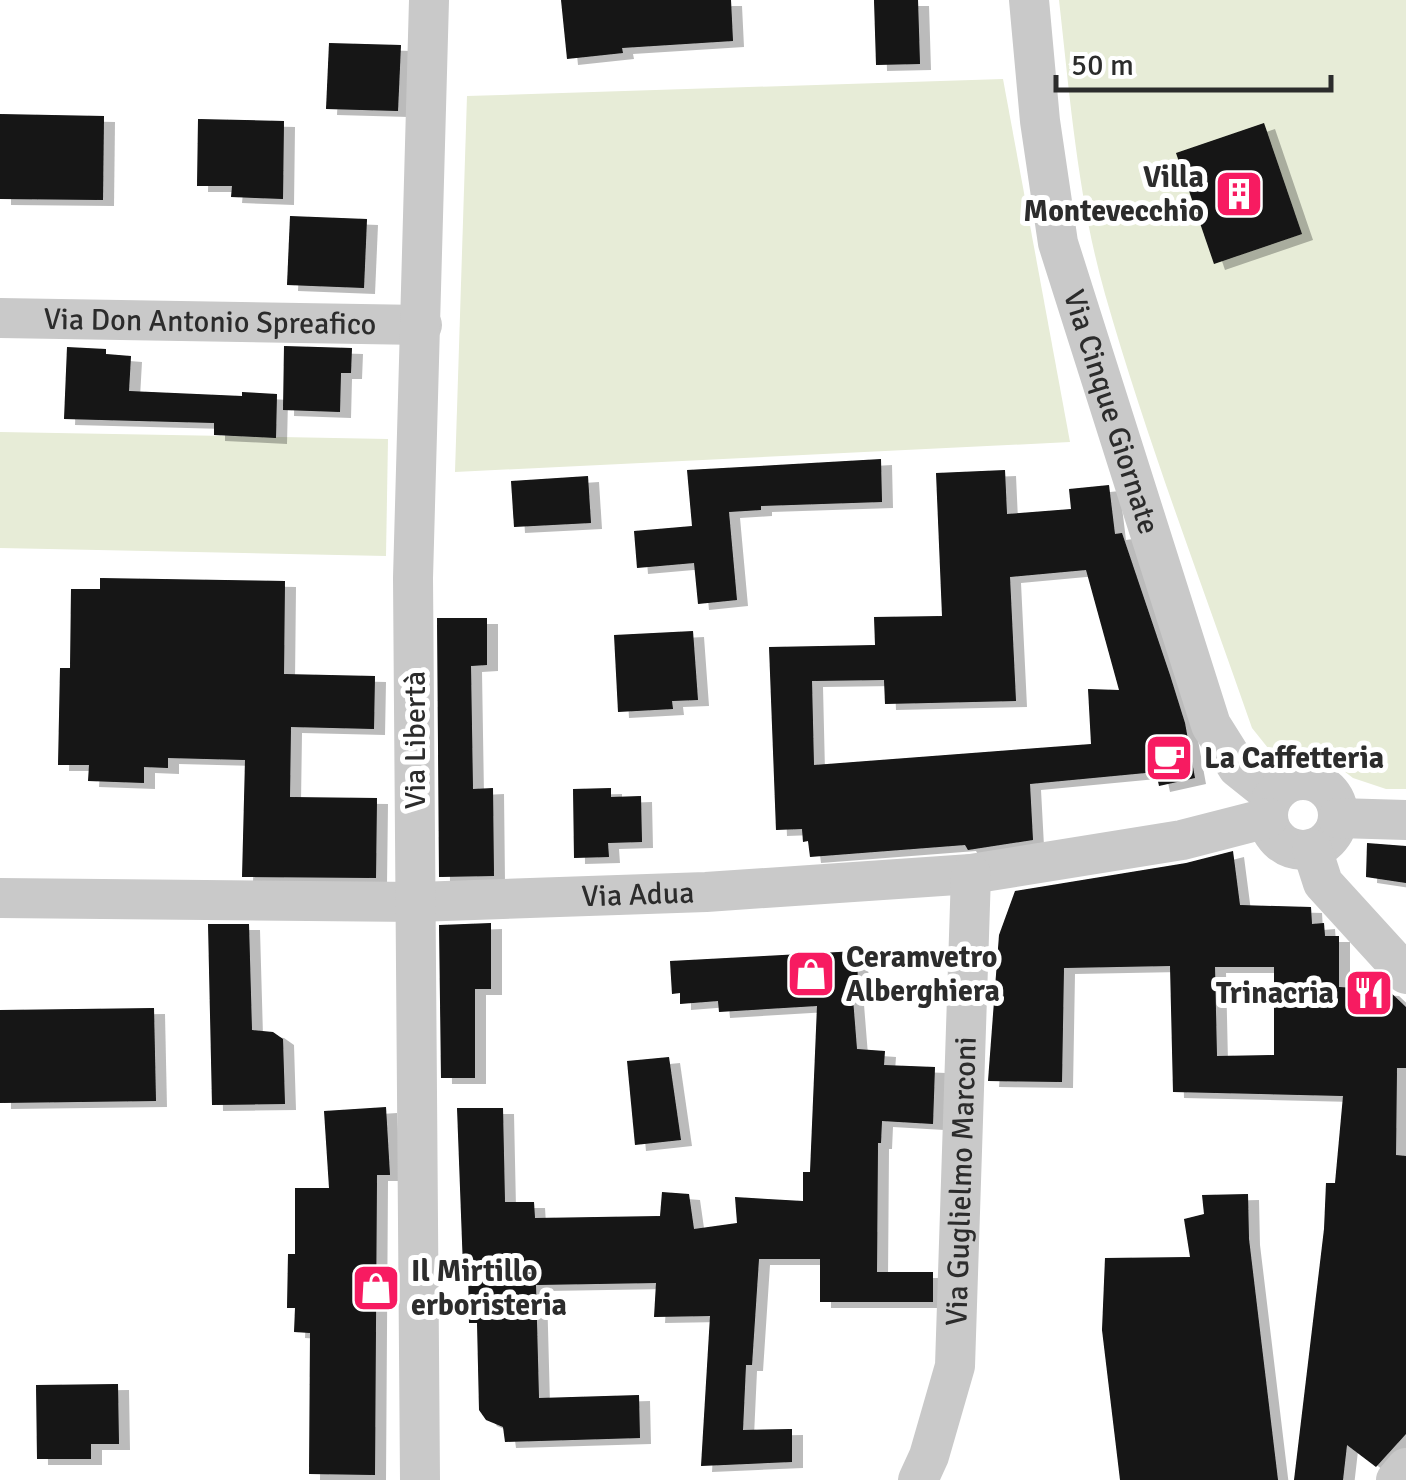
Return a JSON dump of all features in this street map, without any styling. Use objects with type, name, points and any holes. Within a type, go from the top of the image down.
[{"type":"street","name":"Via Libertà","points":[[420,1480],[414,578],[429,0]]},
{"type":"street","name":"Via Cinque Giornate","points":[[1029,0],[1050,199],[1080,317],[1211,725],[1270,808]]},
{"type":"street","name":"Via Don Antonio Spreafico","points":[[0,318],[422,325]]},
{"type":"street","points":[[1298,780],[1314,781],[1327,789],[1336,802],[1338,818],[1330,838],[1312,849],[1296,849],[1283,844],[1273,832],[1270,808],[1284,785],[1298,780]]},
{"type":"street","name":"Via Adua","points":[[0,898],[416,902],[706,892],[971,874],[1182,840],[1270,808]]},
{"type":"street","points":[[1338,818],[1406,820]]},
{"type":"street","points":[[1312,849],[1323,883],[1406,974]]},
{"type":"street","name":"Via Guglielmo Marconi","points":[[918,1480],[929,1456],[955,1366],[971,874]]},
{"type":"street","points":[[1396,1480],[1406,1468]]},
{"type":"green space","points":[[1059,0],[1406,0],[1406,789],[1386,789],[1353,778],[1316,757],[1268,748],[1252,728],[1157,458],[1105,294],[1081,185]]},
{"type":"green space","points":[[1003,79],[1070,442],[455,472],[467,96]]},
{"type":"green space","points":[[0,432],[388,439],[386,556],[0,548]]},
{"type":"building","points":[[561,0],[731,0],[733,41],[622,48],[623,53],[567,59]]},
{"type":"building","points":[[874,0],[918,0],[920,64],[876,65]]},
{"type":"building","points":[[329,43],[401,45],[398,111],[326,109]]},
{"type":"building","points":[[0,114],[104,116],[103,200],[0,199]]},
{"type":"building","points":[[198,119],[284,121],[283,199],[231,197],[232,186],[197,186]]},
{"type":"building","name":"Villa Montevecchio","points":[[1264,123],[1302,234],[1214,264],[1176,153]]},
{"type":"building","points":[[290,216],[367,219],[364,288],[287,285]]},
{"type":"building","points":[[284,346],[352,348],[351,373],[341,373],[340,412],[283,410]]},
{"type":"building","points":[[67,347],[106,349],[106,354],[131,356],[129,391],[277,394],[276,438],[214,435],[214,423],[64,419]]},
{"type":"building","points":[[881,459],[882,502],[761,506],[761,510],[729,512],[737,600],[698,604],[694,563],[637,568],[634,531],[692,526],[687,470]]},
{"type":"building","points":[[1005,470],[1007,514],[1071,509],[1069,489],[1109,485],[1115,534],[1122,533],[1170,675],[1185,723],[1195,778],[1159,786],[1156,772],[1030,784],[1033,840],[968,850],[965,845],[810,857],[802,829],[776,830],[769,647],[875,645],[874,617],[942,616],[936,473]],"holes":[[[1086,570],[1119,690],[1088,689],[1091,744],[814,765],[812,681],[884,680],[885,704],[1016,701],[1010,577]]]},
{"type":"building","points":[[588,476],[591,523],[514,527],[511,481]]},
{"type":"building","points":[[100,578],[285,581],[284,674],[375,676],[374,729],[291,727],[290,797],[377,798],[376,878],[242,877],[245,760],[168,758],[168,768],[144,767],[144,783],[88,781],[89,765],[58,765],[60,668],[70,668],[71,589],[100,589]]},
{"type":"building","points":[[437,618],[487,618],[487,665],[471,666],[473,789],[493,788],[494,876],[439,877]]},
{"type":"building","points":[[693,631],[698,700],[672,701],[673,709],[618,712],[614,635]]},
{"type":"building","points":[[611,788],[611,797],[641,796],[642,842],[608,843],[609,857],[574,858],[573,789]]},
{"type":"building","points":[[1367,843],[1406,846],[1406,883],[1366,877]]},
{"type":"building","points":[[1233,851],[1240,905],[1311,907],[1312,924],[1324,923],[1325,936],[1339,936],[1339,987],[1388,990],[1406,1007],[1406,1068],[1397,1068],[1396,1155],[1406,1156],[1406,1434],[1376,1467],[1347,1445],[1343,1480],[1294,1480],[1326,1183],[1335,1183],[1343,1096],[1173,1092],[1170,966],[1064,968],[1062,1082],[988,1081],[999,935],[1015,891],[1186,863]],"holes":[[[1215,967],[1274,967],[1274,1055],[1217,1056]]]},
{"type":"building","points":[[491,923],[491,989],[475,989],[475,1078],[441,1078],[439,925]]},
{"type":"building","points":[[208,924],[249,924],[252,1030],[273,1032],[283,1039],[285,1104],[212,1105]]},
{"type":"building","points":[[857,951],[858,986],[852,986],[857,1049],[885,1051],[884,1065],[935,1067],[933,1124],[882,1121],[878,1143],[877,1272],[933,1272],[933,1302],[820,1302],[820,1259],[759,1259],[752,1365],[746,1365],[743,1430],[792,1429],[792,1462],[701,1466],[710,1316],[654,1317],[656,1283],[536,1285],[539,1398],[639,1395],[640,1438],[505,1442],[503,1427],[486,1420],[479,1410],[477,1323],[469,1323],[468,1268],[463,1268],[457,1108],[503,1108],[505,1202],[534,1202],[535,1218],[660,1216],[662,1192],[689,1194],[694,1229],[737,1223],[735,1197],[803,1201],[803,1172],[810,1172],[817,1006],[719,1012],[718,1001],[680,1004],[680,993],[672,994],[670,961]]},
{"type":"building","points":[[154,1008],[156,1101],[0,1103],[0,1010]]},
{"type":"building","points":[[669,1057],[681,1140],[635,1145],[627,1061]]},
{"type":"building","points":[[386,1107],[390,1175],[377,1175],[375,1475],[309,1474],[310,1333],[294,1332],[295,1308],[287,1308],[288,1254],[295,1254],[295,1188],[329,1188],[324,1111]]},
{"type":"building","points":[[1248,1194],[1249,1239],[1278,1480],[1120,1480],[1102,1330],[1105,1258],[1190,1257],[1184,1219],[1204,1214],[1202,1195]]},
{"type":"building","points":[[118,1384],[119,1444],[91,1444],[91,1459],[37,1459],[36,1385]]},
{"type":"place","name":"Villa Montevecchio","points":[[1239,194]]},
{"type":"place","name":"La Caffetteria","points":[[1169,758]]},
{"type":"place","name":"Ceramvetro Alberghiera","points":[[811,974]]},
{"type":"place","name":"Trinacria","points":[[1369,993]]},
{"type":"place","name":"Il Mirtillo erboristeria","points":[[376,1288]]}]
